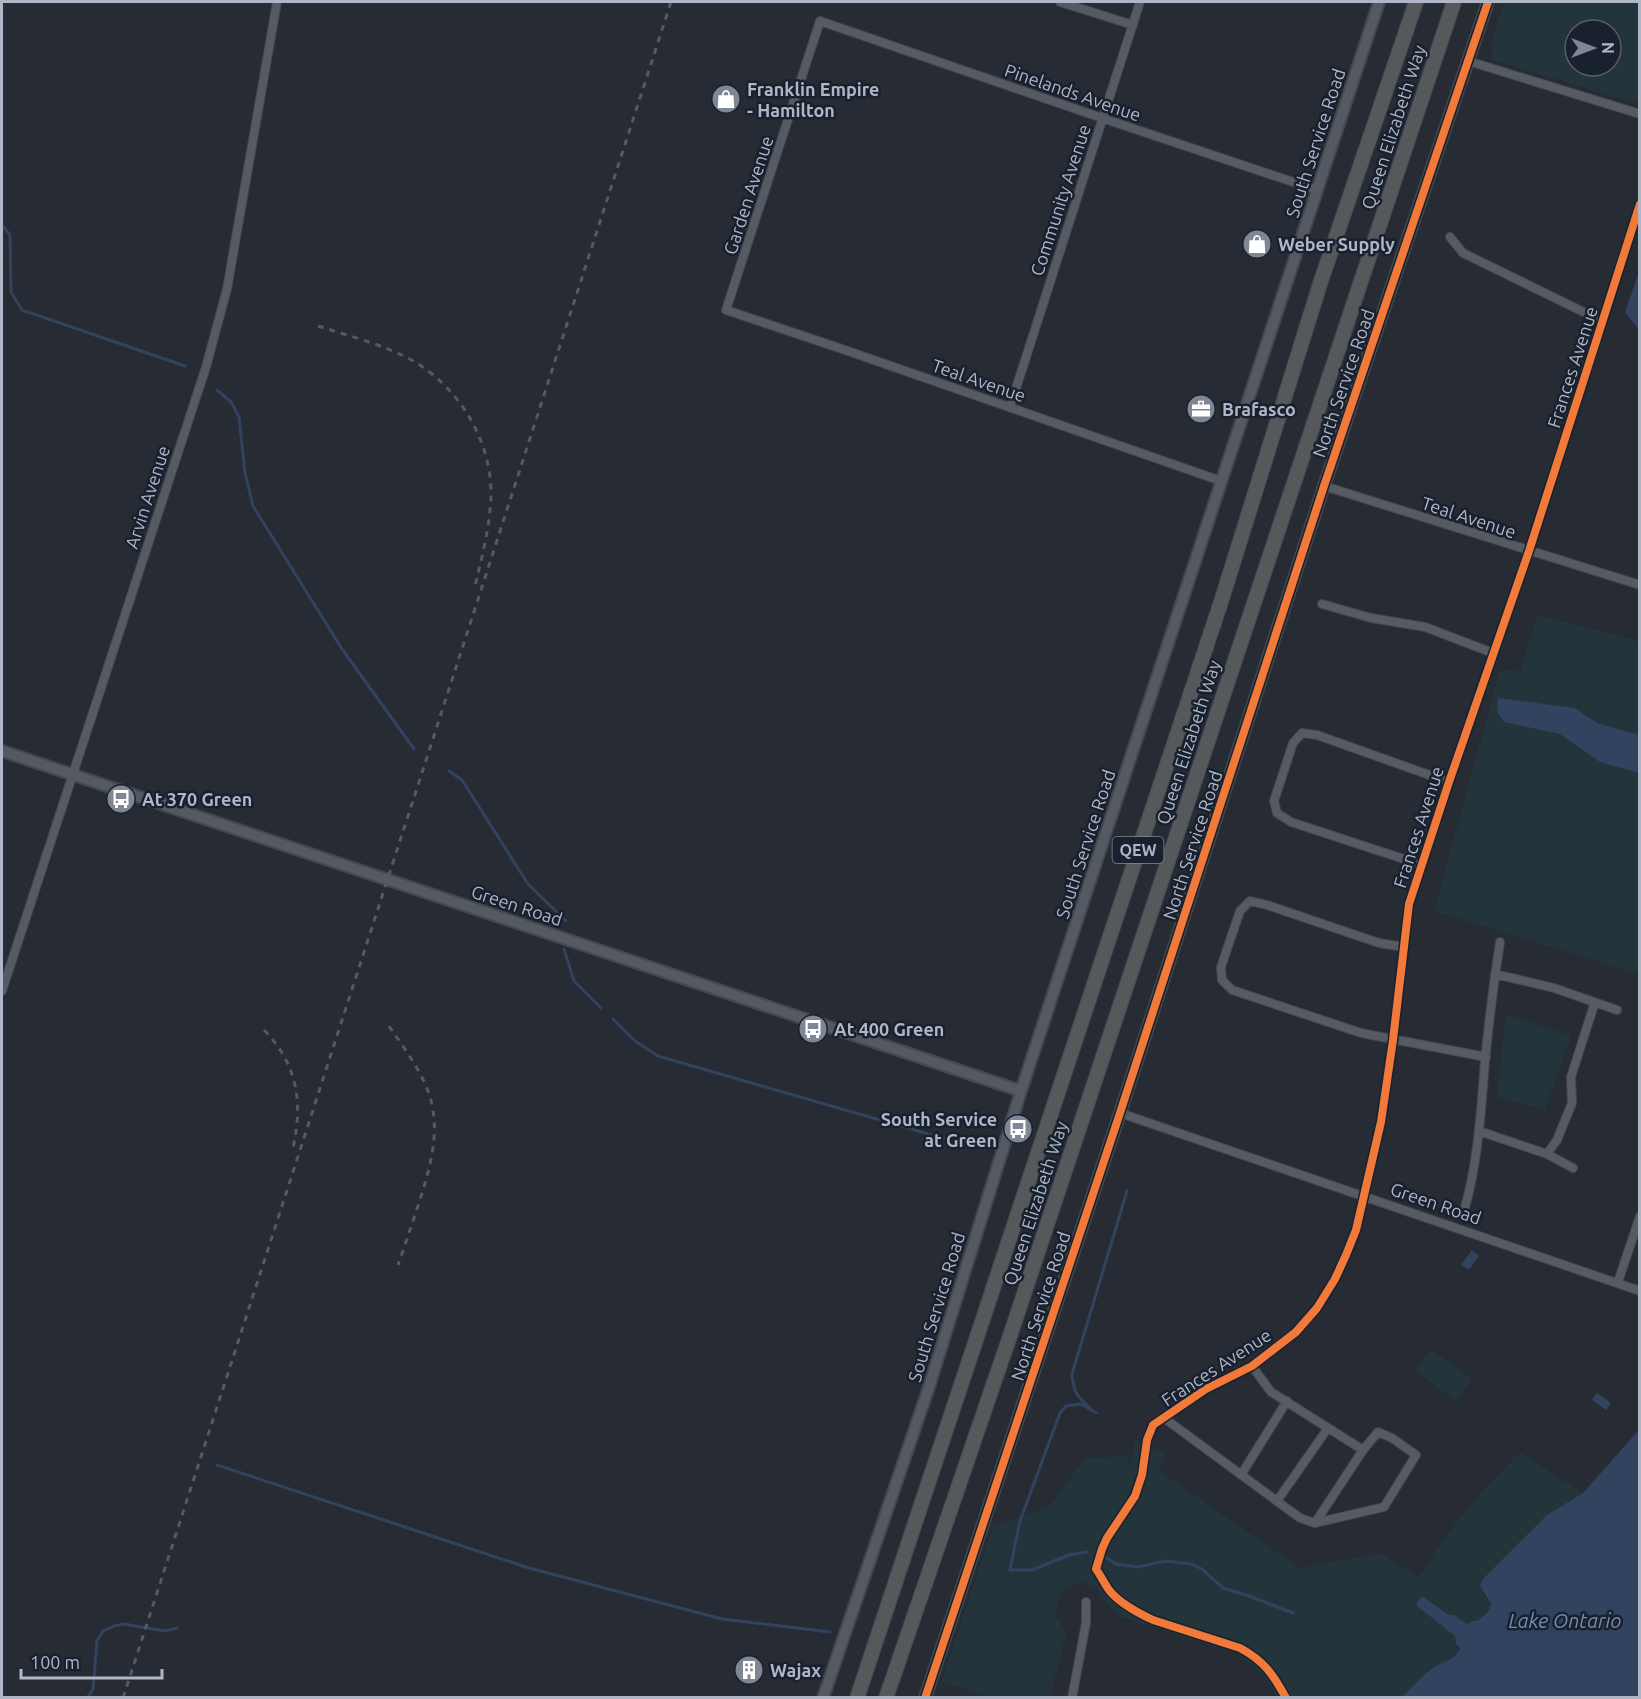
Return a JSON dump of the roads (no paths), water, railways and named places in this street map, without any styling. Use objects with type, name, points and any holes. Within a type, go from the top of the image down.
[{"type":"highway","name":"Queen Elizabeth Way","points":[[857,1698],[1206,647],[1320,284],[1416,2]]},
{"type":"highway","name":"Queen Elizabeth Way","points":[[886,1698],[1012,1330],[1454,2]]},
{"type":"street","name":"Arvin Avenue","points":[[2,991],[206,367],[224,301],[277,2]]},
{"type":"street","points":[[1060,2],[1133,25]]},
{"type":"street","name":"Community Avenue","points":[[1010,407],[1140,2]]},
{"type":"street","name":"South Service Road","points":[[823,1698],[929,1387],[1021,1091],[1379,2]]},
{"type":"street","name":"North Service Road","points":[[925,1698],[1120,1113],[1324,486],[1488,2]]},
{"type":"street","name":"Pinelands Avenue","points":[[820,21],[1317,189]]},
{"type":"street","name":"Garden Avenue","points":[[726,310],[820,21]]},
{"type":"street","points":[[1468,61],[1640,114]]},
{"type":"street","name":"Frances Avenue","points":[[1153,1425],[1206,1389],[1252,1366],[1296,1332],[1317,1308],[1335,1279],[1356,1230],[1381,1122],[1409,904],[1529,551],[1640,204]]},
{"type":"street","points":[[1450,237],[1463,253],[1602,321]]},
{"type":"street","name":"Teal Avenue","points":[[726,310],[1221,481]]},
{"type":"street","name":"Teal Avenue","points":[[1324,486],[1640,585]]},
{"type":"street","points":[[1322,604],[1371,618],[1425,627],[1493,653]]},
{"type":"street","points":[[1422,865],[1291,822],[1277,813],[1274,801],[1293,743],[1302,733],[1317,735],[1449,782]]},
{"type":"street","name":"Green Road","points":[[2,751],[1021,1091]]},
{"type":"street","points":[[1404,947],[1379,943],[1267,904],[1250,902],[1240,911],[1221,967],[1222,980],[1232,990],[1361,1033],[1486,1057]]},
{"type":"street","points":[[1464,1211],[1471,1186],[1479,1131],[1500,942]]},
{"type":"street","points":[[1495,974],[1554,988],[1617,1010]]},
{"type":"street","points":[[1547,1154],[1557,1140],[1572,1103],[1571,1077],[1595,1002]]},
{"type":"street","name":"Green Road","points":[[1120,1113],[1640,1291]]},
{"type":"street","points":[[1479,1131],[1547,1154],[1573,1168]]},
{"type":"street","points":[[1618,1282],[1640,1216]]},
{"type":"street","points":[[1252,1366],[1271,1392],[1363,1450]]},
{"type":"street","points":[[1241,1475],[1287,1401]]},
{"type":"street","points":[[1164,1418],[1300,1518],[1315,1522],[1384,1507],[1416,1455],[1392,1438],[1378,1432],[1363,1450],[1315,1522]]},
{"type":"street","points":[[1277,1501],[1328,1428]]},
{"type":"street","points":[[1071,1698],[1086,1623],[1086,1602]]},
{"type":"water","points":[[1639,272],[1639,330],[1625,312]]},
{"type":"water","points":[[1498,698],[1575,708],[1597,723],[1639,735],[1639,773],[1600,762],[1560,734],[1504,722],[1497,712]]},
{"type":"water","points":[[1472,1250],[1479,1256],[1469,1270],[1461,1265]]},
{"type":"water","points":[[1597,1393],[1611,1403],[1606,1410],[1592,1400]]},
{"type":"water","name":"Lake Ontario","points":[[1639,1430],[1639,1697],[1402,1697],[1425,1674],[1452,1658],[1460,1648],[1456,1644],[1455,1636],[1418,1607],[1416,1604],[1422,1596],[1449,1615],[1454,1615],[1467,1624],[1477,1621],[1488,1611],[1491,1604],[1480,1586],[1483,1579],[1547,1515],[1583,1493]]},
{"type":"waterway","points":[[2,225],[10,235],[11,292],[22,310],[185,366]]},
{"type":"waterway","points":[[217,390],[231,402],[239,417],[245,473],[253,506],[342,649],[414,749]]},
{"type":"waterway","points":[[449,771],[462,780],[528,884],[566,921]]},
{"type":"waterway","points":[[564,949],[574,981],[601,1008]]},
{"type":"waterway","points":[[613,1019],[635,1041],[658,1056],[970,1146]]},
{"type":"waterway","points":[[1090,1408],[1076,1393],[1072,1374],[1127,1191]]},
{"type":"waterway","points":[[1087,1552],[1069,1555],[1032,1570],[1010,1570],[1020,1521],[1060,1413],[1066,1406],[1081,1404],[1096,1413]]},
{"type":"waterway","points":[[217,1465],[529,1568],[722,1619],[830,1632]]},
{"type":"waterway","points":[[1107,1558],[1116,1564],[1138,1567],[1165,1561],[1191,1564],[1202,1569],[1223,1588],[1293,1613]]},
{"type":"waterway","points":[[87,1698],[93,1689],[97,1641],[103,1631],[124,1624],[165,1631],[177,1628]]},
{"type":"railway","points":[[123,1698],[671,2]]},
{"type":"railway","points":[[318,326],[372,343],[404,356],[423,367],[455,396],[467,414],[478,433],[490,474],[491,496],[487,530],[475,586]]},
{"type":"railway","points":[[389,1026],[414,1063],[426,1086],[434,1116],[433,1145],[428,1174],[398,1265]]},
{"type":"railway","points":[[264,1030],[284,1057],[295,1085],[297,1115],[293,1148]]},
{"type":"place","name":"Franklin Empire - Hamilton","points":[[726,99]]},
{"type":"place","name":"Weber Supply","points":[[1257,244]]},
{"type":"place","name":"Brafasco","points":[[1201,409]]},
{"type":"place","name":"At 370 Green","points":[[121,799]]},
{"type":"place","name":"At 400 Green","points":[[813,1029]]},
{"type":"place","name":"South Service at Green","points":[[1018,1129]]},
{"type":"place","name":"Wajax","points":[[749,1670]]}]
